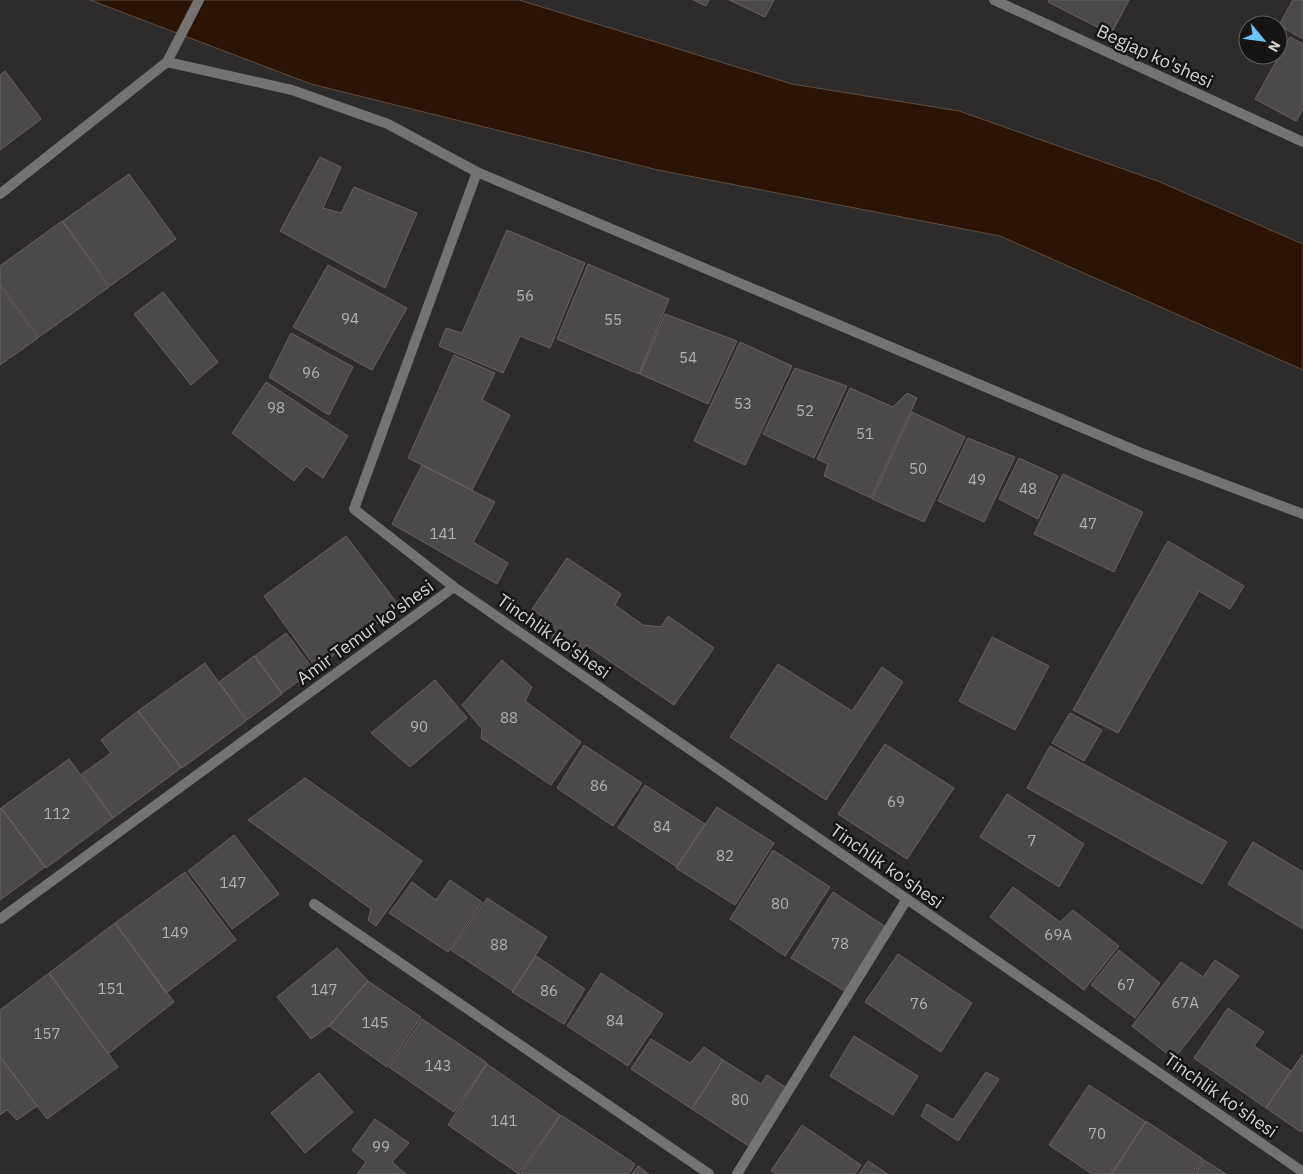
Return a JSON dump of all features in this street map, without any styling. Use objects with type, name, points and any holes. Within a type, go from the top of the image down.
[{"type":"street","points":[[0,194],[167,62],[199,0]]},
{"type":"street","name":"Begjap ko'shesi","points":[[994,0],[1006,2],[1303,142]]},
{"type":"street","points":[[167,62],[292,90],[388,124],[477,172],[1144,454],[1303,514]]},
{"type":"street","name":"Amir Temur ko'shesi","points":[[0,919],[454,587],[354,509],[477,172]]},
{"type":"street","name":"Tinchlik ko'shesi","points":[[454,587],[1303,1172]]},
{"type":"street","points":[[737,1174],[907,899]]},
{"type":"street","points":[[314,904],[709,1174]]},
{"type":"shaded area","points":[[90,0],[519,0],[792,84],[959,111],[1160,182],[1303,244],[1303,370],[1000,236],[658,170],[311,84]]},
{"type":"building","points":[[693,0],[709,0],[706,6]]},
{"type":"building","points":[[729,0],[774,0],[765,17]]},
{"type":"building","points":[[1049,0],[1129,0],[1111,34],[1048,2]]},
{"type":"building","points":[[1293,0],[1303,0],[1303,39],[1288,30],[1288,15],[1285,15]]},
{"type":"building","points":[[1290,37],[1303,44],[1303,109],[1296,121],[1255,99],[1274,65],[1288,65],[1288,41]]},
{"type":"building","points":[[5,71],[41,119],[0,150],[0,75]]},
{"type":"building","points":[[320,157],[341,167],[323,208],[341,213],[354,187],[417,213],[385,288],[280,231]]},
{"type":"building","points":[[129,174],[176,239],[110,286],[63,221]]},
{"type":"building","points":[[62,221],[109,287],[39,337],[0,284],[0,266]]},
{"type":"building","points":[[507,230],[585,263],[550,348],[520,336],[503,373],[439,346],[446,328],[462,333]]},
{"type":"building","points":[[588,264],[669,299],[639,374],[557,339]]},
{"type":"building","points":[[328,265],[407,308],[372,370],[293,327]]},
{"type":"building","points":[[0,286],[38,338],[0,365]]},
{"type":"building","points":[[163,292],[218,362],[191,385],[134,314]]},
{"type":"building","points":[[665,314],[737,341],[708,404],[640,374]]},
{"type":"building","points":[[291,333],[353,367],[329,415],[269,377]]},
{"type":"building","points":[[740,342],[792,366],[745,465],[694,441]]},
{"type":"building","points":[[454,355],[495,373],[482,400],[510,415],[472,490],[408,458]]},
{"type":"building","points":[[795,368],[847,386],[814,458],[763,434]]},
{"type":"building","points":[[266,382],[348,436],[323,478],[306,466],[294,481],[232,433]]},
{"type":"building","points":[[850,388],[893,407],[907,393],[917,398],[871,498],[824,476],[828,464],[817,459]]},
{"type":"building","points":[[912,412],[965,437],[924,522],[872,499]]},
{"type":"building","points":[[968,438],[1015,457],[984,522],[938,501]]},
{"type":"building","points":[[1019,458],[1058,476],[1038,519],[999,499]]},
{"type":"building","points":[[422,465],[495,502],[473,542],[508,563],[497,584],[392,524]]},
{"type":"building","points":[[1063,474],[1143,512],[1114,572],[1034,534]]},
{"type":"building","points":[[346,536],[400,607],[316,668],[264,596]]},
{"type":"building","points":[[1168,541],[1244,586],[1230,609],[1199,591],[1118,733],[1073,710]]},
{"type":"building","points":[[567,558],[621,594],[615,605],[643,625],[661,627],[668,616],[714,648],[674,705],[586,645],[577,657],[551,642],[555,626],[532,609]]},
{"type":"building","points":[[286,633],[314,670],[282,693],[255,656]]},
{"type":"building","points":[[992,637],[1049,666],[1015,730],[959,701]]},
{"type":"building","points":[[254,656],[282,694],[247,720],[219,682]]},
{"type":"building","points":[[502,660],[532,687],[525,701],[581,742],[551,785],[481,738],[482,729],[462,705]]},
{"type":"building","points":[[205,663],[246,721],[182,768],[138,711]]},
{"type":"building","points":[[778,664],[852,711],[882,667],[903,682],[826,800],[730,737]]},
{"type":"building","points":[[435,680],[467,718],[410,767],[371,733]]},
{"type":"building","points":[[138,711],[181,768],[113,818],[82,774],[111,753],[101,740]]},
{"type":"building","points":[[1070,713],[1102,730],[1084,761],[1052,743]]},
{"type":"building","points":[[885,744],[954,788],[907,859],[838,814]]},
{"type":"building","points":[[584,745],[642,783],[613,826],[557,788]]},
{"type":"building","points":[[1050,746],[1227,842],[1202,884],[1027,788]]},
{"type":"building","points":[[69,759],[113,818],[46,868],[1,808]]},
{"type":"building","points":[[305,778],[422,861],[376,926],[368,920],[371,909],[248,820]]},
{"type":"building","points":[[645,785],[705,824],[677,867],[618,828]]},
{"type":"building","points":[[1007,794],[1084,844],[1059,887],[980,837]]},
{"type":"building","points":[[717,807],[774,843],[735,905],[676,868]]},
{"type":"building","points":[[0,809],[45,867],[0,900]]},
{"type":"building","points":[[234,835],[279,894],[232,929],[188,871]]},
{"type":"building","points":[[1253,842],[1303,872],[1303,929],[1228,884]]},
{"type":"building","points":[[773,850],[830,887],[785,956],[730,919]]},
{"type":"building","points":[[185,872],[236,940],[166,993],[115,923]]},
{"type":"building","points":[[450,880],[482,902],[448,952],[389,913],[412,882],[436,900]]},
{"type":"building","points":[[1013,887],[1060,922],[1073,910],[1119,946],[1084,990],[990,917]]},
{"type":"building","points":[[833,892],[889,929],[848,993],[791,958]]},
{"type":"building","points":[[487,898],[547,937],[513,991],[451,950]]},
{"type":"building","points":[[115,923],[174,1002],[108,1054],[49,973]]},
{"type":"building","points":[[337,948],[368,981],[329,1026],[311,1039],[277,997]]},
{"type":"building","points":[[1119,950],[1160,983],[1135,1018],[1091,985]]},
{"type":"building","points":[[898,954],[972,1003],[941,1052],[865,1002]]},
{"type":"building","points":[[536,956],[585,989],[564,1024],[512,992]]},
{"type":"building","points":[[1215,960],[1239,976],[1174,1059],[1132,1026],[1181,962],[1203,977]]},
{"type":"building","points":[[49,973],[118,1067],[47,1119],[0,1057],[0,1010]]},
{"type":"building","points":[[601,973],[663,1014],[628,1066],[567,1026]]},
{"type":"building","points":[[368,981],[421,1017],[387,1067],[329,1026]]},
{"type":"building","points":[[1228,1008],[1264,1032],[1254,1046],[1291,1071],[1266,1108],[1194,1058]]},
{"type":"building","points":[[422,1019],[487,1063],[454,1112],[389,1067]]},
{"type":"building","points":[[854,1036],[918,1076],[893,1115],[830,1076]]},
{"type":"building","points":[[651,1039],[690,1063],[704,1047],[723,1060],[692,1109],[631,1069]]},
{"type":"building","points":[[1303,1054],[1303,1130],[1301,1132],[1266,1108]]},
{"type":"building","points":[[0,1057],[37,1106],[17,1120],[7,1110],[0,1115]]},
{"type":"building","points":[[723,1060],[761,1084],[767,1075],[788,1089],[750,1147],[692,1109]]},
{"type":"building","points":[[487,1064],[560,1115],[519,1174],[448,1125]]},
{"type":"building","points":[[986,1072],[999,1079],[958,1141],[921,1116],[927,1104],[953,1120]]},
{"type":"building","points":[[319,1073],[353,1112],[305,1153],[271,1113]]},
{"type":"building","points":[[1089,1085],[1146,1122],[1111,1174],[1092,1174],[1049,1145]]},
{"type":"building","points":[[561,1115],[635,1164],[629,1174],[521,1174]]},
{"type":"building","points":[[375,1119],[409,1143],[392,1162],[406,1174],[357,1174],[366,1162],[352,1150]]},
{"type":"building","points":[[1146,1121],[1203,1159],[1193,1174],[1112,1174]]},
{"type":"building","points":[[802,1125],[861,1165],[855,1174],[776,1174],[771,1171]]},
{"type":"building","points":[[1204,1160],[1226,1174],[1195,1174]]},
{"type":"building","points":[[868,1161],[888,1174],[859,1174]]},
{"type":"building","points":[[638,1166],[649,1174],[632,1174]]}]
